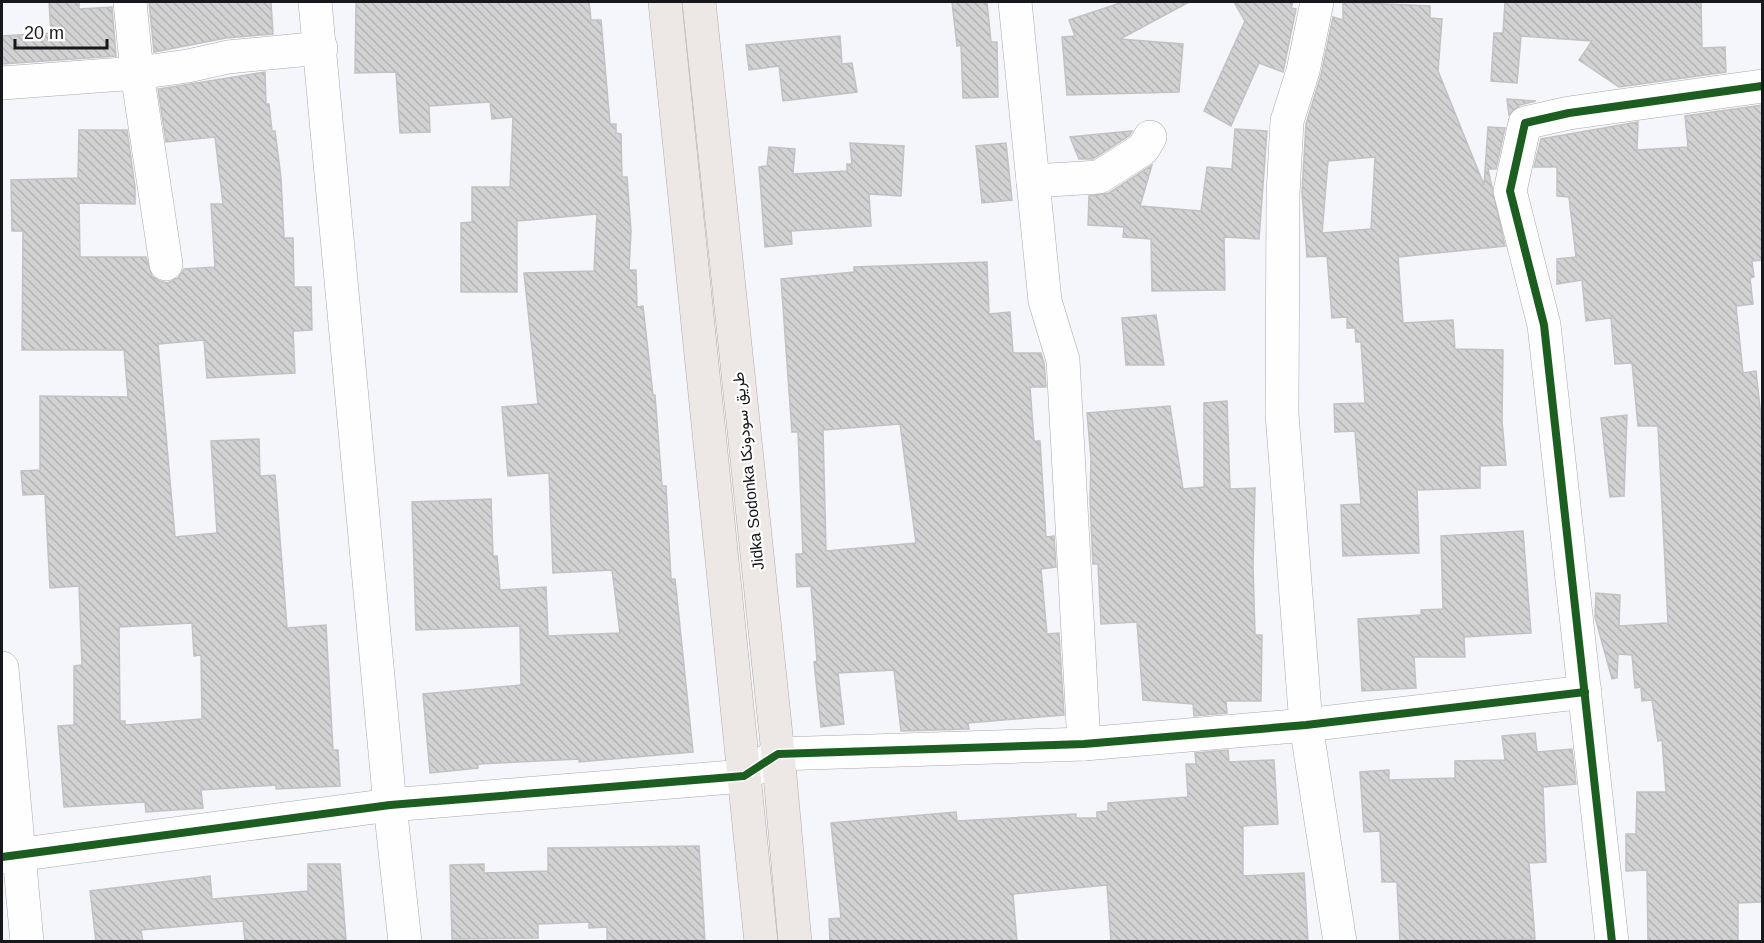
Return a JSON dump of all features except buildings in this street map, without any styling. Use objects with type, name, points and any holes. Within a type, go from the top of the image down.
[{"type":"main road","name":"Jidka Sodonka طريق سودونكا","points":[[665,2],[761,942]]},
{"type":"main road","name":"Jidka Sodonka طريق سودونكا","points":[[699,2],[778,754],[795,942]]},
{"type":"main road","points":[[682,153],[714,151]]},
{"type":"street","points":[[130,2],[136,73],[166,264]]},
{"type":"street","points":[[315,2],[390,805],[405,942]]},
{"type":"street","points":[[1015,2],[1045,301],[1063,360],[1084,744]]},
{"type":"street","points":[[1317,2],[1303,71],[1287,121],[1283,194],[1282,414],[1306,725],[1340,942]]},
{"type":"street","points":[[2,83],[136,73],[188,66],[228,57],[321,48]]},
{"type":"street","points":[[1612,942],[1544,325],[1510,191],[1524,123],[1569,113],[1762,86]]},
{"type":"street","points":[[1033,181],[1099,177],[1143,149],[1150,137]]},
{"type":"street","points":[[2,668],[10,856],[27,942]]},
{"type":"street","points":[[10,856],[390,805],[744,776],[778,754],[1084,744],[1306,725],[1585,692]]},
{"type":"cycle path","points":[[1612,942],[1544,325],[1510,191],[1525,123],[1569,113],[1762,86]]},
{"type":"cycle path","points":[[2,857],[390,805],[744,776],[778,754],[1084,744],[1306,725],[1585,692]]}]
